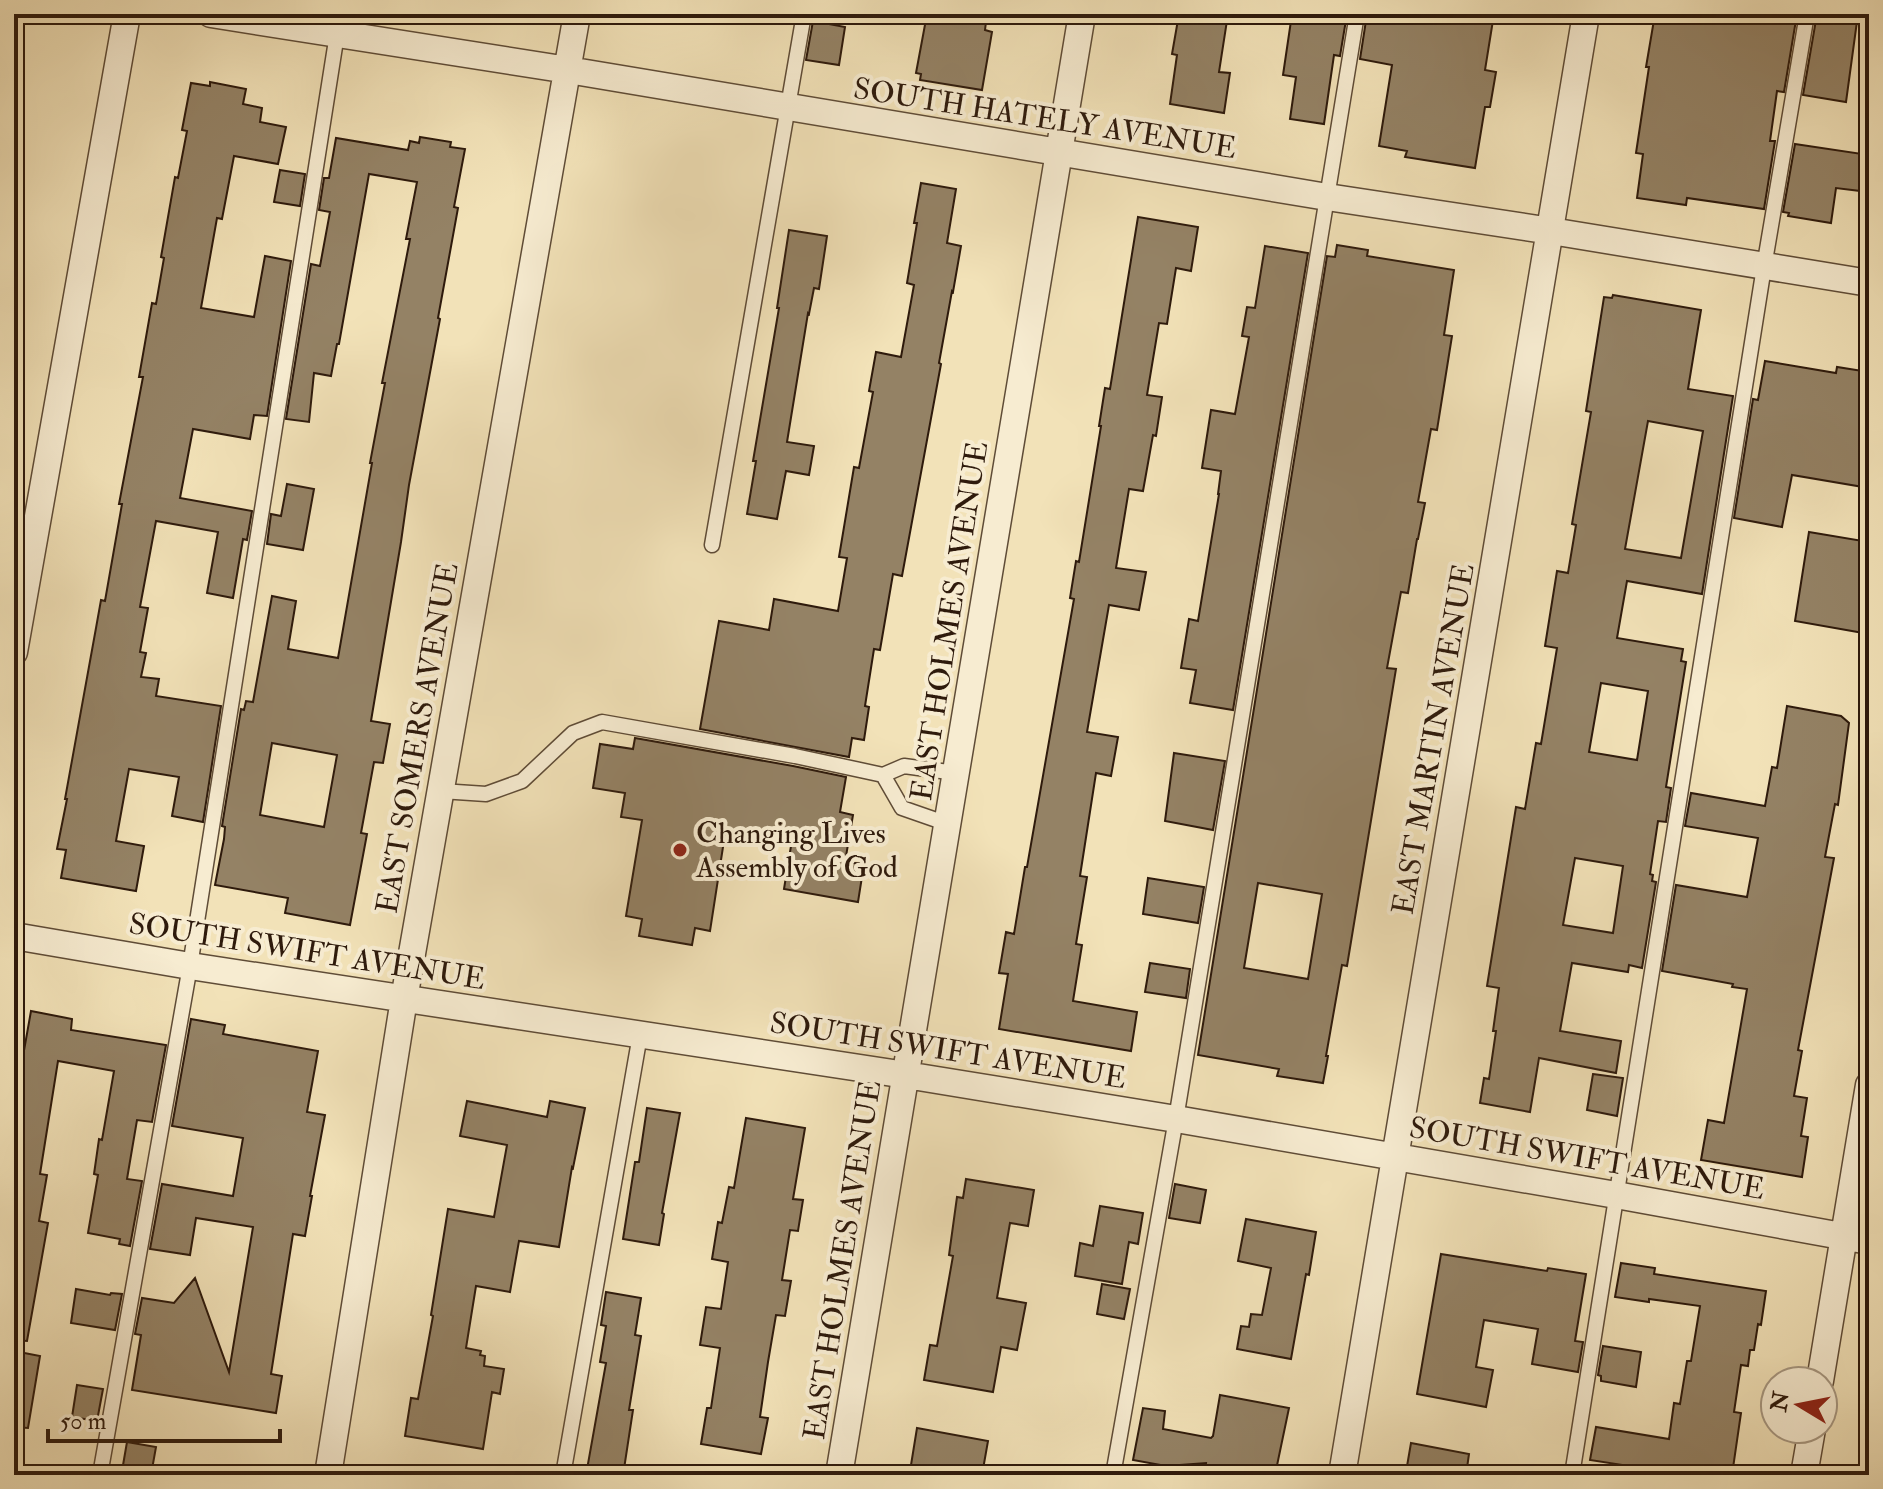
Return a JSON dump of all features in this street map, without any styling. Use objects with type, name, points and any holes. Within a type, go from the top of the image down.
[{"type":"street","points":[[14,652],[127,14]]},
{"type":"street","name":"SOUTH HATELY AVENUE","points":[[211,14],[1869,283]]},
{"type":"street","name":"EAST SOMERS AVENUE","points":[[328,1475],[404,999],[577,14]]},
{"type":"street","name":"EAST HOLMES AVENUE","points":[[839,1475],[1082,14]]},
{"type":"street","name":"EAST MARTIN AVENUE","points":[[1342,1475],[1586,14]]},
{"type":"street","name":"SOUTH SWIFT AVENUE","points":[[14,936],[1176,1119],[1856,1238]]},
{"type":"street","points":[[1824,1365],[1856,1238],[1869,1085]]},
{"type":"street","points":[[1804,1475],[1809,1445]]},
{"type":"lane","points":[[712,545],[804,14]]},
{"type":"lane","points":[[1113,1475],[1176,1119],[1357,14]]},
{"type":"lane","points":[[1572,1475],[1807,14]]},
{"type":"lane","points":[[100,1475],[190,966],[337,34]]},
{"type":"lane","points":[[441,791],[486,794],[522,781],[573,733],[602,722],[883,775],[904,766],[956,773]]},
{"type":"lane","points":[[883,775],[902,808],[948,824]]},
{"type":"lane","points":[[563,1475],[640,1035]]},
{"type":"building","points":[[927,14],[987,14],[985,30],[992,32],[982,90],[920,80],[921,74],[916,73]]},
{"type":"building","points":[[1179,14],[1228,14],[1219,72],[1230,73],[1224,113],[1170,104],[1177,55],[1172,54]]},
{"type":"building","points":[[1292,14],[1347,14],[1340,56],[1334,55],[1324,124],[1290,119],[1296,77],[1283,75]]},
{"type":"building","points":[[1367,14],[1494,14],[1485,70],[1496,72],[1490,107],[1485,107],[1475,168],[1405,157],[1407,151],[1379,146],[1392,65],[1360,59]]},
{"type":"building","points":[[1655,14],[1797,14],[1784,92],[1777,91],[1770,141],[1775,141],[1764,209],[1687,198],[1686,205],[1637,198],[1643,154],[1636,153]]},
{"type":"building","points":[[1817,14],[1858,14],[1846,102],[1803,95]]},
{"type":"building","points":[[813,21],[845,27],[839,65],[806,60]]},
{"type":"building","points":[[210,82],[246,89],[243,104],[262,108],[260,122],[286,127],[278,164],[234,156],[222,219],[217,218],[201,308],[254,317],[265,256],[291,261],[267,416],[254,415],[250,439],[193,429],[180,498],[252,511],[247,540],[243,539],[233,598],[207,593],[218,532],[156,521],[140,607],[148,608],[140,652],[146,653],[141,677],[159,679],[156,696],[221,706],[203,822],[172,816],[179,777],[129,769],[116,841],[144,846],[136,891],[61,878],[66,850],[57,849],[101,600],[105,601],[122,504],[119,504],[143,377],[139,377],[152,303],[156,304],[175,177],[178,178],[187,131],[182,130],[191,83],[210,86]]},
{"type":"building","points":[[420,137],[451,142],[450,147],[465,149],[454,207],[458,208],[440,319],[409,485],[371,721],[390,724],[383,763],[374,762],[361,833],[367,834],[350,925],[285,913],[288,898],[215,885],[241,709],[244,710],[246,701],[253,702],[272,596],[296,601],[288,649],[338,658],[385,383],[382,383],[410,239],[406,239],[417,182],[369,174],[331,376],[314,373],[309,422],[286,419],[311,264],[320,266],[330,212],[319,210],[324,178],[329,178],[336,138],[408,150],[410,141],[419,143]],"holes":[[[272,743],[337,755],[324,827],[260,815]]]},
{"type":"building","points":[[1795,144],[1869,155],[1869,192],[1836,188],[1831,223],[1788,216],[1789,213],[1783,212]]},
{"type":"building","points":[[280,170],[305,174],[300,206],[274,202]]},
{"type":"building","points":[[921,183],[956,189],[947,243],[961,246],[902,576],[893,574],[880,650],[874,649],[865,706],[869,707],[864,740],[852,738],[849,757],[700,729],[719,621],[769,630],[774,599],[838,611],[847,558],[839,557],[854,467],[859,468],[873,392],[869,391],[876,352],[901,357],[914,285],[907,283]]},
{"type":"building","points":[[1138,217],[1198,227],[1191,271],[1176,268],[1167,324],[1159,323],[1147,395],[1162,397],[1156,436],[1153,435],[1143,491],[1129,489],[1116,568],[1146,572],[1139,610],[1109,605],[1087,732],[1118,737],[1111,776],[1096,773],[1080,876],[1087,877],[1076,944],[1082,945],[1073,1001],[1137,1012],[1131,1051],[999,1029],[1008,974],[999,973],[1006,932],[1014,934],[1027,867],[1074,599],[1070,598],[1076,561],[1079,562],[1105,388],[1110,389]]},
{"type":"building","points":[[789,230],[827,236],[819,289],[814,288],[808,313],[787,442],[814,446],[809,475],[786,471],[777,519],[747,514]]},
{"type":"building","points":[[1337,245],[1368,250],[1367,256],[1454,270],[1444,335],[1452,336],[1437,430],[1431,429],[1418,502],[1425,503],[1408,593],[1401,592],[1387,668],[1396,669],[1347,966],[1342,965],[1323,1083],[1277,1076],[1279,1069],[1198,1055],[1327,256],[1335,257]],"holes":[[[1258,883],[1322,894],[1308,979],[1244,968]]]},
{"type":"building","points":[[1265,246],[1308,253],[1233,710],[1190,703],[1196,670],[1181,668],[1189,619],[1198,621],[1219,494],[1221,471],[1202,468],[1211,410],[1235,414],[1249,337],[1242,336],[1247,307],[1255,308]]},
{"type":"building","points":[[1613,295],[1701,310],[1688,389],[1733,396],[1702,594],[1627,581],[1617,638],[1683,649],[1681,661],[1686,662],[1666,787],[1671,788],[1666,822],[1658,821],[1650,874],[1653,875],[1652,881],[1656,882],[1642,968],[1629,965],[1628,972],[1572,963],[1560,1031],[1621,1041],[1616,1073],[1539,1058],[1530,1112],[1480,1103],[1484,1078],[1489,1079],[1499,988],[1487,986],[1516,807],[1525,809],[1536,743],[1541,744],[1557,648],[1545,646],[1557,571],[1568,573],[1576,525],[1572,524],[1591,412],[1586,411],[1604,297],[1612,298]],"holes":[[[1648,421],[1703,431],[1681,558],[1625,549]],[[1601,683],[1648,691],[1637,760],[1589,752]],[[1575,858],[1623,866],[1613,933],[1563,925]]]},
{"type":"building","points":[[1765,361],[1836,373],[1837,367],[1869,372],[1869,488],[1792,475],[1782,527],[1734,518],[1753,399],[1758,400]]},
{"type":"building","points":[[287,484],[314,489],[303,550],[267,544],[271,514],[281,516]]},
{"type":"building","points":[[1809,532],[1869,542],[1869,634],[1795,621]]},
{"type":"building","points":[[1787,706],[1841,716],[1849,723],[1838,805],[1835,804],[1825,857],[1834,858],[1798,1050],[1802,1051],[1794,1096],[1807,1098],[1801,1136],[1808,1137],[1802,1177],[1701,1160],[1708,1120],[1724,1123],[1747,989],[1662,971],[1676,885],[1747,897],[1758,838],[1685,826],[1691,793],[1765,806],[1772,767],[1777,768]]},
{"type":"building","name":"Changing Lives Assembly of God","points":[[635,738],[846,777],[840,812],[853,815],[845,862],[864,864],[858,902],[784,889],[791,846],[725,834],[710,931],[695,928],[692,945],[639,936],[642,919],[626,916],[642,820],[621,817],[625,793],[593,788],[600,744],[633,749]]},
{"type":"building","points":[[1174,753],[1225,761],[1213,830],[1165,821]]},
{"type":"building","points":[[1148,878],[1204,887],[1198,923],[1143,914]]},
{"type":"building","points":[[1150,963],[1190,969],[1186,998],[1145,992]]},
{"type":"building","points":[[31,1011],[72,1019],[71,1030],[166,1045],[152,1122],[137,1120],[127,1179],[142,1181],[130,1246],[119,1244],[120,1239],[88,1233],[98,1175],[94,1174],[99,1139],[102,1140],[114,1071],[58,1061],[40,1174],[47,1175],[39,1221],[48,1223],[27,1341],[14,1340],[14,1090],[17,1090]]},
{"type":"building","points":[[191,1019],[225,1025],[223,1034],[318,1051],[307,1112],[325,1115],[305,1236],[293,1234],[271,1374],[282,1376],[276,1413],[132,1390],[141,1335],[135,1334],[142,1298],[174,1303],[195,1278],[229,1372],[253,1227],[196,1218],[190,1255],[150,1249],[162,1184],[233,1196],[243,1138],[172,1126]]},
{"type":"building","points":[[1593,1074],[1623,1078],[1617,1116],[1587,1110]]},
{"type":"building","points":[[467,1101],[547,1117],[550,1101],[585,1108],[559,1247],[519,1241],[510,1292],[476,1286],[466,1348],[481,1351],[480,1355],[485,1356],[484,1366],[504,1369],[500,1394],[492,1392],[483,1449],[405,1436],[411,1398],[418,1399],[448,1209],[494,1217],[507,1145],[460,1136]]},
{"type":"building","points":[[647,1108],[680,1113],[659,1245],[623,1239]]},
{"type":"building","points":[[746,1118],[805,1128],[793,1199],[803,1200],[798,1231],[790,1230],[782,1280],[791,1281],[785,1316],[776,1315],[768,1362],[760,1417],[768,1418],[761,1454],[701,1444],[707,1408],[711,1408],[720,1348],[700,1345],[706,1307],[721,1309],[728,1262],[712,1259],[718,1222],[722,1223],[729,1187],[734,1188]]},
{"type":"building","points":[[966,1179],[1034,1190],[1028,1226],[1010,1223],[997,1298],[1026,1303],[1017,1350],[1001,1347],[993,1392],[924,1380],[930,1345],[937,1346],[953,1256],[949,1255],[957,1197],[963,1198]]},
{"type":"building","points":[[1175,1184],[1206,1190],[1200,1223],[1169,1218]]},
{"type":"building","points":[[1100,1206],[1143,1213],[1138,1244],[1129,1242],[1122,1284],[1075,1276],[1080,1243],[1093,1246]]},
{"type":"building","points":[[1246,1219],[1316,1232],[1291,1359],[1237,1349],[1241,1326],[1249,1327],[1251,1314],[1262,1315],[1271,1268],[1238,1261]]},
{"type":"building","points":[[1441,1254],[1586,1274],[1575,1341],[1583,1342],[1578,1372],[1532,1364],[1538,1329],[1484,1320],[1476,1367],[1493,1370],[1486,1407],[1417,1394]]},
{"type":"building","points":[[1621,1263],[1655,1268],[1654,1274],[1766,1291],[1754,1350],[1750,1350],[1748,1366],[1741,1365],[1734,1412],[1741,1413],[1732,1475],[1668,1475],[1668,1472],[1590,1460],[1596,1427],[1669,1439],[1674,1403],[1680,1404],[1687,1361],[1691,1361],[1700,1306],[1615,1297]]},
{"type":"building","points":[[1102,1284],[1130,1289],[1124,1319],[1097,1314]]},
{"type":"building","points":[[76,1289],[122,1294],[115,1330],[71,1323]]},
{"type":"building","points":[[606,1292],[641,1298],[635,1335],[641,1336],[629,1410],[633,1410],[624,1469],[620,1468],[619,1475],[586,1475],[606,1363],[600,1362],[606,1326],[601,1325]]},
{"type":"building","points":[[1603,1346],[1641,1352],[1636,1387],[1601,1381],[1598,1375]]},
{"type":"building","points":[[14,1351],[40,1356],[28,1428],[14,1427]]},
{"type":"building","points":[[77,1385],[103,1389],[97,1421],[72,1417]]},
{"type":"building","points":[[1220,1395],[1289,1408],[1275,1475],[1224,1475],[1205,1472],[1206,1463],[1166,1466],[1133,1460],[1143,1408],[1165,1411],[1163,1429],[1211,1438]]},
{"type":"building","points":[[917,1428],[988,1441],[982,1475],[911,1465]]},
{"type":"building","points":[[127,1442],[156,1447],[151,1475],[122,1471]]},
{"type":"building","points":[[1411,1443],[1469,1454],[1466,1475],[1406,1472]]},
{"type":"place","name":"Changing Lives Assembly of God","points":[[680,850]]}]
